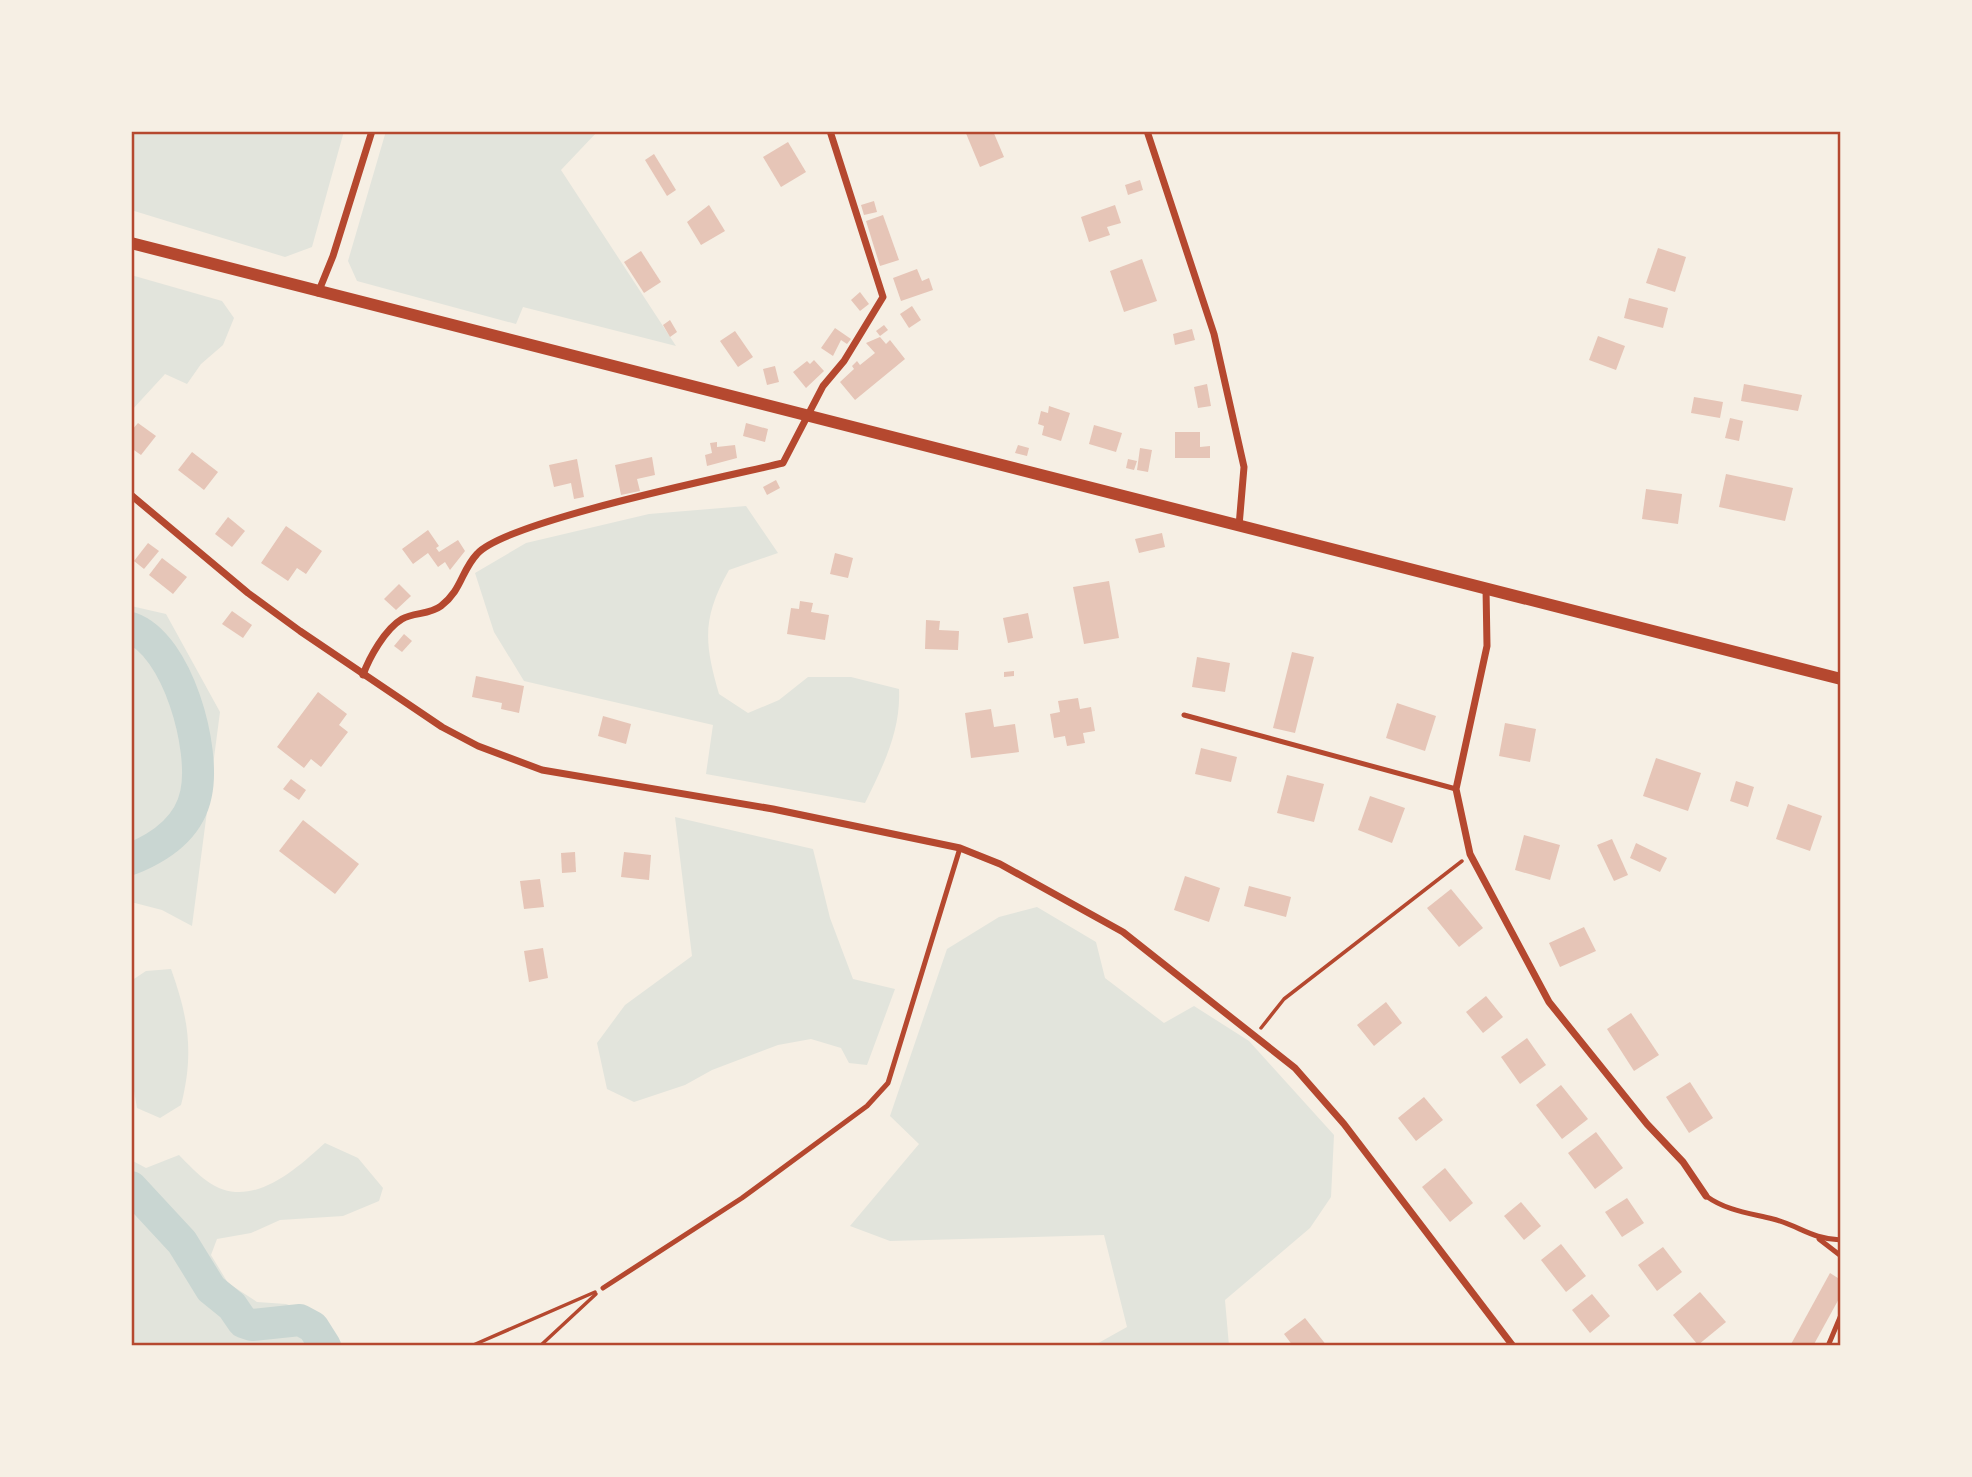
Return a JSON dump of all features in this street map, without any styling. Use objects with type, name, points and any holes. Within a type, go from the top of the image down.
[{"type":"street","points":[[318,293],[333,256],[372,131]]},
{"type":"street","points":[[363,675],[371,653],[402,619],[433,612],[454,596],[477,553],[543,523],[783,463],[823,386],[844,361],[860,331],[876,313],[883,297],[830,131]]},
{"type":"street","points":[[1147,131],[1217,347],[1244,467],[1239,526]]},
{"type":"street","points":[[131,243],[806,417],[1486,586],[1841,679]]},
{"type":"street","points":[[131,495],[248,593],[363,675],[478,746],[542,770],[773,809],[960,848],[1000,864],[1123,932],[1256,1035],[1294,1068],[1344,1124],[1513,1346]]},
{"type":"street","points":[[1486,586],[1484,602],[1487,646],[1457,789],[1470,855],[1549,1003],[1647,1124],[1683,1162],[1706,1196]]},
{"type":"lane","points":[[1184,715],[1457,789]]},
{"type":"lane","points":[[603,1288],[742,1198],[867,1106],[888,1083],[960,848]]},
{"type":"lane","points":[[1706,1196],[1720,1206],[1776,1220],[1819,1239],[1841,1256]]},
{"type":"lane","points":[[1819,1239],[1841,1240]]},
{"type":"lane","points":[[1828,1346],[1841,1315]]},
{"type":"path","points":[[1256,1035],[1284,999],[1470,855]]},
{"type":"path","points":[[471,1346],[603,1288]]},
{"type":"path","points":[[540,1346],[603,1288]]},
{"type":"shaded area","points":[[131,131],[344,131],[312,247],[285,257],[131,210]]},
{"type":"shaded area","points":[[386,131],[598,131],[561,170],[676,346],[523,307],[516,324],[357,281],[348,261]]},
{"type":"shaded area","points":[[131,275],[222,301],[234,318],[223,345],[201,364],[187,384],[165,374],[131,411]]},
{"type":"shaded area","points":[[746,506],[778,553],[729,570],[720,587],[708,630],[710,659],[719,694],[748,713],[779,700],[808,677],[851,677],[899,689],[894,734],[865,803],[706,774],[713,725],[524,681],[494,632],[475,573],[526,543],[649,514]]},
{"type":"shaded area","points":[[131,606],[166,614],[220,712],[192,926],[162,910],[131,902]]},
{"type":"shaded area","points":[[675,817],[813,849],[830,918],[853,979],[895,989],[867,1065],[849,1063],[841,1048],[811,1039],[778,1045],[712,1070],[685,1085],[634,1102],[607,1089],[597,1043],[625,1005],[692,956]]},
{"type":"shaded area","points":[[1037,907],[1096,942],[1105,978],[1164,1023],[1194,1006],[1249,1041],[1334,1135],[1331,1197],[1310,1228],[1225,1300],[1229,1346],[1093,1346],[1127,1327],[1104,1235],[890,1241],[850,1226],[919,1144],[890,1116],[947,949],[999,917]]},
{"type":"shaded area","points":[[171,969],[186,1021],[187,1069],[181,1105],[160,1118],[137,1108],[131,1074],[131,981],[146,971]]},
{"type":"shaded area","points":[[325,1143],[358,1158],[383,1188],[379,1201],[343,1216],[280,1220],[251,1233],[217,1239],[211,1255],[228,1283],[257,1302],[286,1304],[325,1317],[340,1346],[131,1346],[131,1160],[146,1168],[179,1155],[207,1181],[223,1189],[239,1192],[255,1190],[285,1176]]},
{"type":"building","points":[[965,131],[993,131],[1004,157],[980,167]]},
{"type":"building","points":[[788,142],[806,172],[781,187],[763,157]]},
{"type":"building","points":[[654,154],[676,190],[667,196],[645,160]]},
{"type":"building","points":[[1140,180],[1143,190],[1128,195],[1125,185]]},
{"type":"building","points":[[874,201],[877,212],[864,215],[861,205]]},
{"type":"building","points":[[709,205],[725,231],[701,245],[687,222]]},
{"type":"building","points":[[1115,205],[1121,223],[1107,227],[1110,235],[1089,242],[1081,217]]},
{"type":"building","points":[[883,215],[899,260],[880,266],[866,221]]},
{"type":"building","points":[[1658,248],[1686,257],[1675,292],[1646,283]]},
{"type":"building","points":[[641,251],[661,282],[644,293],[624,262]]},
{"type":"building","points":[[1142,259],[1157,301],[1124,312],[1110,271]]},
{"type":"building","points":[[917,269],[922,281],[929,278],[933,290],[901,301],[893,278]]},
{"type":"building","points":[[860,292],[869,304],[860,311],[851,300]]},
{"type":"building","points":[[1629,298],[1668,308],[1663,328],[1624,318]]},
{"type":"building","points":[[912,306],[921,320],[909,328],[900,314]]},
{"type":"building","points":[[670,320],[677,332],[670,337],[663,325]]},
{"type":"building","points":[[884,325],[888,330],[880,336],[876,331]]},
{"type":"building","points":[[835,328],[851,339],[847,344],[841,340],[833,356],[821,348]]},
{"type":"building","points":[[1192,329],[1195,340],[1175,345],[1173,334]]},
{"type":"building","points":[[735,331],[753,357],[738,367],[720,341]]},
{"type":"building","points":[[1598,336],[1625,346],[1616,370],[1589,360]]},
{"type":"building","points":[[880,337],[886,344],[890,340],[905,359],[855,400],[840,382],[854,369],[852,366],[857,361],[860,365],[875,353],[866,343]]},
{"type":"building","points":[[814,360],[824,371],[806,388],[793,372],[807,361],[810,364]]},
{"type":"building","points":[[775,366],[779,382],[767,385],[763,369]]},
{"type":"building","points":[[1207,384],[1211,406],[1198,408],[1194,387]]},
{"type":"building","points":[[1744,384],[1802,395],[1798,411],[1741,401]]},
{"type":"building","points":[[1694,397],[1723,402],[1720,418],[1691,413]]},
{"type":"building","points":[[1049,406],[1070,413],[1061,441],[1042,435],[1044,426],[1038,424],[1041,411],[1048,413]]},
{"type":"building","points":[[1730,418],[1743,421],[1739,441],[1725,438]]},
{"type":"building","points":[[138,423],[156,436],[141,455],[131,448],[131,431]]},
{"type":"building","points":[[746,423],[768,429],[765,442],[743,436]]},
{"type":"building","points":[[1094,425],[1122,433],[1116,452],[1089,444]]},
{"type":"building","points":[[1175,432],[1200,432],[1200,447],[1210,446],[1210,458],[1175,458]]},
{"type":"building","points":[[717,442],[717,447],[735,445],[737,458],[707,466],[705,455],[712,453],[710,443]]},
{"type":"building","points":[[1018,445],[1029,448],[1027,456],[1015,453]]},
{"type":"building","points":[[1140,448],[1152,450],[1148,472],[1137,470]]},
{"type":"building","points":[[192,452],[218,472],[204,490],[178,470]]},
{"type":"building","points":[[652,457],[655,475],[637,479],[640,491],[621,495],[615,465]]},
{"type":"building","points":[[577,459],[584,497],[574,499],[571,483],[554,487],[549,465]]},
{"type":"building","points":[[1128,459],[1137,461],[1134,470],[1126,468]]},
{"type":"building","points":[[1726,474],[1793,488],[1785,521],[1719,507]]},
{"type":"building","points":[[776,480],[780,488],[767,495],[763,487]]},
{"type":"building","points":[[1646,489],[1682,494],[1678,524],[1642,519]]},
{"type":"building","points":[[228,517],[245,531],[232,547],[215,534]]},
{"type":"building","points":[[286,526],[322,551],[306,574],[297,568],[288,581],[261,563]]},
{"type":"building","points":[[428,530],[439,546],[436,548],[439,552],[458,540],[465,551],[450,570],[445,562],[438,567],[428,553],[413,564],[402,549]]},
{"type":"building","points":[[1162,533],[1165,547],[1139,553],[1135,539]]},
{"type":"building","points":[[148,543],[159,551],[144,569],[134,561]]},
{"type":"building","points":[[835,553],[853,558],[848,578],[830,574]]},
{"type":"building","points":[[162,558],[187,577],[173,594],[149,575]]},
{"type":"building","points":[[1109,581],[1119,638],[1084,644],[1073,587]]},
{"type":"building","points":[[399,584],[411,596],[396,610],[384,599]]},
{"type":"building","points":[[800,601],[813,603],[811,612],[829,615],[825,640],[787,634],[791,608],[799,609]]},
{"type":"building","points":[[232,611],[252,625],[243,638],[222,624]]},
{"type":"building","points":[[1028,613],[1033,638],[1008,643],[1003,618]]},
{"type":"building","points":[[926,620],[940,621],[939,630],[959,631],[958,650],[925,649]]},
{"type":"building","points":[[404,634],[412,641],[402,652],[394,646]]},
{"type":"building","points":[[1292,652],[1314,657],[1295,733],[1273,728]]},
{"type":"building","points":[[1197,657],[1230,663],[1225,692],[1192,687]]},
{"type":"building","points":[[1014,671],[1014,676],[1004,677],[1004,672]]},
{"type":"building","points":[[476,676],[524,686],[519,713],[501,709],[502,703],[472,697]]},
{"type":"building","points":[[318,692],[347,714],[339,725],[348,732],[321,767],[311,759],[304,768],[277,747]]},
{"type":"building","points":[[1078,698],[1080,709],[1091,707],[1095,731],[1083,733],[1085,743],[1067,746],[1065,736],[1054,738],[1050,714],[1060,712],[1058,701]]},
{"type":"building","points":[[1397,703],[1436,716],[1425,751],[1386,738]]},
{"type":"building","points":[[991,709],[994,727],[1015,724],[1019,752],[971,758],[965,713]]},
{"type":"building","points":[[603,716],[631,724],[626,744],[598,736]]},
{"type":"building","points":[[1505,723],[1536,729],[1530,762],[1499,756]]},
{"type":"building","points":[[1201,748],[1237,757],[1231,782],[1195,774]]},
{"type":"building","points":[[1656,758],[1701,773],[1688,811],[1643,796]]},
{"type":"building","points":[[1287,775],[1324,784],[1314,822],[1277,813]]},
{"type":"building","points":[[291,779],[306,790],[299,800],[283,789]]},
{"type":"building","points":[[1736,781],[1754,787],[1748,807],[1730,801]]},
{"type":"building","points":[[1370,796],[1405,808],[1392,843],[1358,830]]},
{"type":"building","points":[[1788,804],[1822,816],[1810,851],[1776,839]]},
{"type":"building","points":[[303,820],[359,864],[335,894],[279,851]]},
{"type":"building","points":[[1524,835],[1560,845],[1550,880],[1515,870]]},
{"type":"building","points":[[1612,839],[1628,875],[1614,881],[1597,845]]},
{"type":"building","points":[[1636,843],[1667,858],[1660,872],[1630,858]]},
{"type":"building","points":[[575,852],[576,872],[562,873],[561,853]]},
{"type":"building","points":[[624,852],[651,855],[649,880],[621,877]]},
{"type":"building","points":[[1185,876],[1220,888],[1209,922],[1174,910]]},
{"type":"building","points":[[540,879],[544,907],[524,909],[520,881]]},
{"type":"building","points":[[1249,886],[1291,897],[1286,917],[1244,906]]},
{"type":"building","points":[[1451,889],[1483,928],[1459,947],[1427,908]]},
{"type":"building","points":[[1584,927],[1596,951],[1560,967],[1549,943]]},
{"type":"building","points":[[543,948],[548,978],[529,982],[524,951]]},
{"type":"building","points":[[1486,996],[1503,1017],[1483,1033],[1466,1012]]},
{"type":"building","points":[[1386,1002],[1402,1023],[1374,1046],[1357,1025]]},
{"type":"building","points":[[1631,1013],[1659,1055],[1634,1071],[1607,1029]]},
{"type":"building","points":[[1527,1038],[1546,1065],[1520,1084],[1501,1057]]},
{"type":"building","points":[[1690,1082],[1713,1118],[1689,1133],[1666,1097]]},
{"type":"building","points":[[1561,1085],[1588,1119],[1562,1139],[1536,1105]]},
{"type":"building","points":[[1424,1097],[1443,1120],[1416,1141],[1398,1118]]},
{"type":"building","points":[[1596,1132],[1623,1168],[1595,1189],[1568,1153]]},
{"type":"building","points":[[1445,1168],[1473,1203],[1450,1222],[1422,1187]]},
{"type":"building","points":[[1627,1198],[1644,1223],[1622,1237],[1605,1212]]},
{"type":"building","points":[[1521,1202],[1541,1226],[1524,1240],[1504,1216]]},
{"type":"building","points":[[1561,1244],[1586,1276],[1566,1292],[1541,1260]]},
{"type":"building","points":[[1663,1247],[1682,1272],[1657,1291],[1638,1265]]},
{"type":"building","points":[[1830,1273],[1841,1280],[1841,1295],[1813,1346],[1790,1346]]},
{"type":"building","points":[[1700,1292],[1726,1322],[1698,1345],[1673,1315]]},
{"type":"building","points":[[1592,1294],[1610,1316],[1590,1333],[1572,1310]]},
{"type":"building","points":[[1305,1318],[1327,1346],[1293,1346],[1284,1334]]},
{"type":"waterway","points":[[131,628],[148,638],[175,676],[192,726],[198,775],[192,806],[180,826],[153,849],[131,859]]},
{"type":"waterway","points":[[131,1187],[182,1242],[211,1289],[232,1306],[243,1322],[252,1325],[300,1320],[313,1327],[325,1346]]}]
